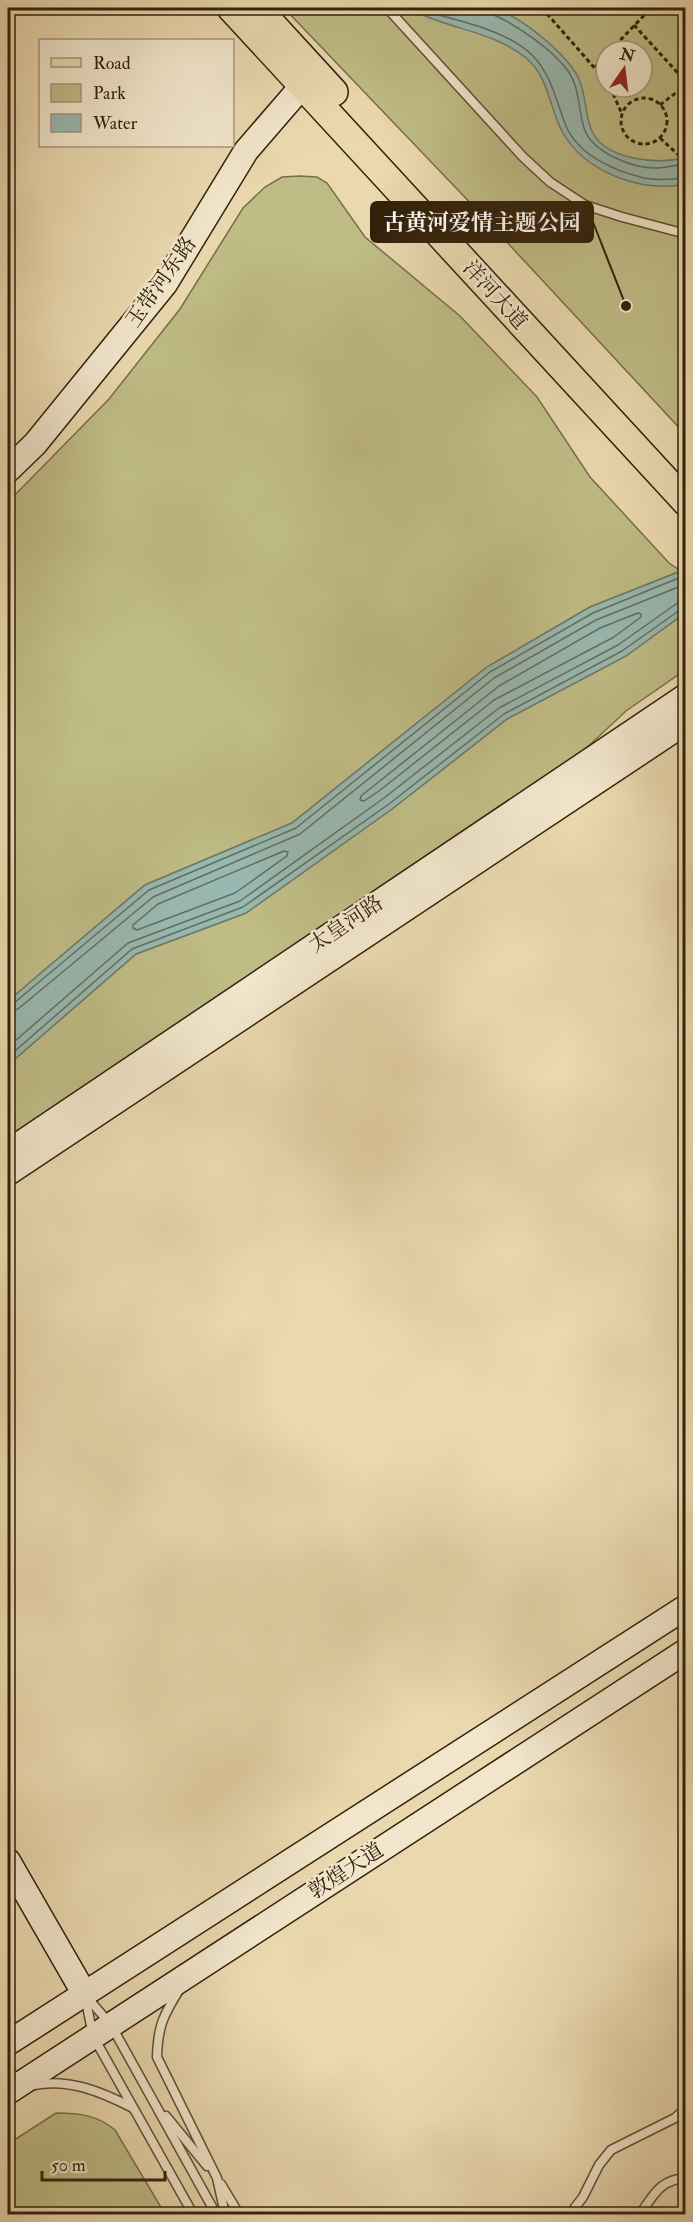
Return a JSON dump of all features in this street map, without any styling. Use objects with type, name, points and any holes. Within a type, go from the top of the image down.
[{"type":"main road","name":"洋河大道","points":[[231,8],[686,502]]},
{"type":"main road","name":"洋河大道","points":[[257,8],[686,476]]},
{"type":"street","name":"玉带河东路","points":[[8,470],[35,444],[165,284],[246,152],[303,85]]},
{"type":"street","name":"太皇河路","points":[[8,1152],[686,696]]},
{"type":"street","name":"太皇河路","points":[[8,1173],[686,722]]},
{"type":"street","name":"敦煌大道","points":[[8,2043],[686,1607]]},
{"type":"street","name":"敦煌大道","points":[[9,2091],[686,1651]]},
{"type":"street","points":[[8,1861],[84,1993]]},
{"type":"lane","points":[[387,8],[523,157],[550,182],[585,205],[686,234]]},
{"type":"lane","points":[[188,1974],[162,2018],[157,2056],[217,2178],[239,2214]]},
{"type":"lane","points":[[84,1993],[133,2108],[193,2214]]},
{"type":"lane","points":[[84,1993],[102,2031],[153,2100],[217,2178],[225,2214]]},
{"type":"lane","points":[[9,2091],[47,2083],[77,2085],[105,2094],[133,2108]]},
{"type":"lane","points":[[153,2100],[216,2214]]},
{"type":"lane","points":[[570,2214],[583,2197],[605,2156],[611,2150],[675,2118],[686,2108]]},
{"type":"lane","points":[[640,2214],[662,2184],[674,2179],[686,2178]]},
{"type":"path","points":[[542,8],[594,68]]},
{"type":"path","points":[[621,39],[651,8]]},
{"type":"path","points":[[634,25],[686,84],[660,105]]},
{"type":"path","points":[[615,99],[622,114],[622,129],[632,141],[647,144],[660,138],[667,125],[667,117],[660,105],[647,98],[632,102],[622,114]]},
{"type":"path","points":[[660,138],[686,162]]},
{"type":"green space","points":[[284,8],[685,8],[685,434],[478,211]]},
{"type":"green space","points":[[282,177],[317,177],[327,183],[365,237],[460,316],[537,397],[590,477],[669,563],[681,571],[590,607],[487,667],[292,823],[145,885],[8,1001],[8,502],[109,399],[180,309],[243,208],[265,187]]},
{"type":"green space","points":[[685,613],[685,670],[626,711],[580,754],[8,1142],[8,1065],[136,954],[246,913],[392,809],[507,719],[618,660]]},
{"type":"green space","points":[[56,2113],[87,2116],[115,2130],[165,2214],[8,2214],[8,2144]]},
{"type":"water","points":[[488,7],[515,18],[541,36],[573,69],[581,85],[591,129],[598,140],[607,148],[632,158],[673,160],[685,158],[685,184],[651,186],[615,176],[599,168],[584,158],[562,131],[540,74],[526,58],[498,41],[437,21],[408,8]]},
{"type":"water","points":[[685,567],[685,613],[626,656],[507,719],[392,809],[246,913],[136,954],[8,1065],[8,1001],[145,885],[292,823],[487,667],[590,607],[681,571]]},
{"type":"place","name":"古黄河爱情主题公园","points":[[626,306]]}]
